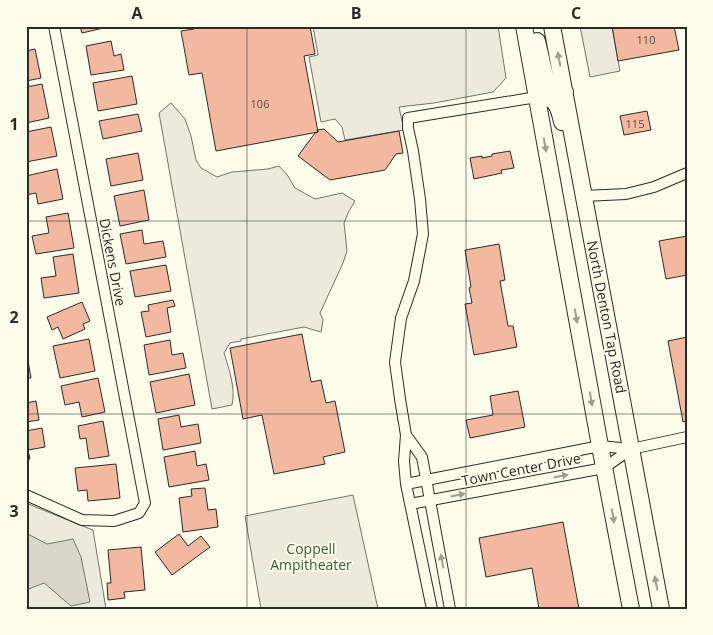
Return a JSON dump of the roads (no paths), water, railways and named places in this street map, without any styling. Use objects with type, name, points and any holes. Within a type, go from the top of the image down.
[{"type":"main road","points":[[524,26],[631,609]]},
{"type":"main road","points":[[533,26],[546,80],[551,86],[565,92]]},
{"type":"main road","name":"North Denton Tap Road","points":[[552,26],[661,609]]},
{"type":"main road","points":[[537,97],[548,98],[558,106],[569,157],[583,190]]},
{"type":"street","name":"Dickens Drive","points":[[26,495],[82,520],[114,521],[139,514],[145,502],[54,26]]},
{"type":"street","points":[[432,609],[406,484],[404,461],[406,435],[395,362],[401,318],[414,281],[423,234],[420,199],[408,118],[537,97]]},
{"type":"street","points":[[583,190],[626,194],[654,187],[687,173]]},
{"type":"street","points":[[406,435],[422,458],[450,609]]},
{"type":"street","name":"Town Center Drive","points":[[406,484],[600,446],[631,449],[687,437]]},
{"type":"street","name":"Town Center Drive","points":[[410,504],[604,468],[631,449]]},
{"type":"park label","name":"Coppell Ampitheater","points":[[311,556]]}]
